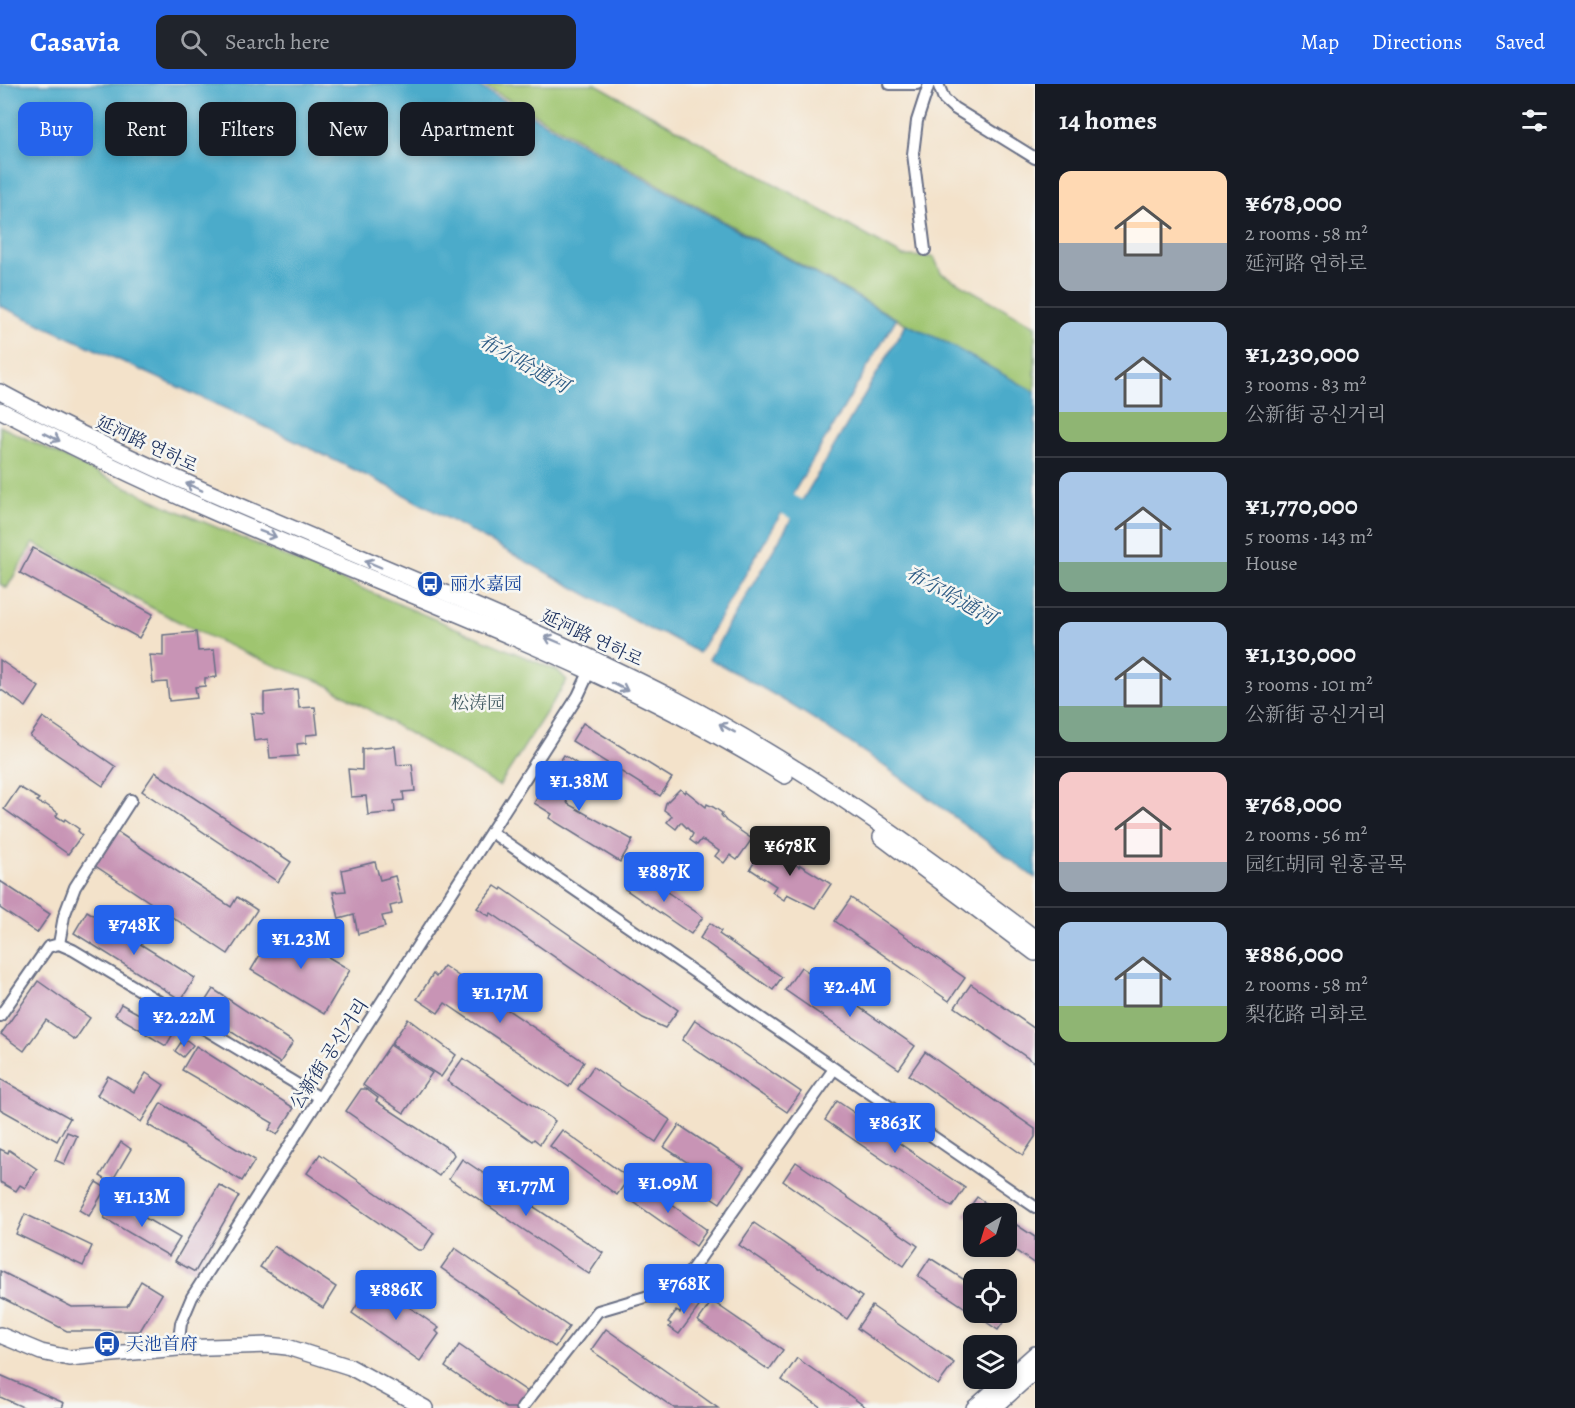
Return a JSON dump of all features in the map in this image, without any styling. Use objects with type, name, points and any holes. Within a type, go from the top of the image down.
[{"type":"main road","name":"延河路 연하로","points":[[0,392],[156,470],[740,735],[909,843],[1035,938]]},
{"type":"main road","name":"延河路 연하로","points":[[0,410],[101,461],[210,511],[496,629],[592,666],[737,747],[826,802],[907,855],[1035,953]]},
{"type":"main road","points":[[0,1335],[41,1353],[69,1358],[178,1348],[268,1345],[296,1349],[350,1367],[425,1408]]},
{"type":"main road","points":[[974,1408],[1035,1354]]},
{"type":"main road","points":[[994,1408],[1035,1371]]},
{"type":"street","points":[[890,84],[917,84]]},
{"type":"street","points":[[925,250],[913,154],[916,121],[929,84]]},
{"type":"street","points":[[938,84],[944,99],[954,108],[1035,158]]},
{"type":"street","name":"公新街 공신거리","points":[[178,1348],[181,1323],[192,1297],[578,696],[592,666]]},
{"type":"street","points":[[59,944],[64,916],[75,887],[131,800]]},
{"type":"street","points":[[491,832],[1035,1207]]},
{"type":"street","points":[[0,1016],[48,947],[59,944],[74,950],[320,1098]]},
{"type":"street","points":[[522,1408],[598,1311],[669,1290],[688,1275],[834,1069]]},
{"type":"green space","points":[[481,84],[596,84],[903,256],[934,257],[941,273],[1035,326],[1035,392],[941,340],[906,324],[535,114],[535,102],[513,102]]},
{"type":"green space","name":"松涛园","points":[[0,426],[166,506],[558,671],[567,680],[499,786],[322,682],[211,638],[33,543],[7,588],[0,584]]},
{"type":"water","points":[[0,84],[475,84],[507,102],[400,102],[400,156],[535,156],[535,117],[896,319],[699,653],[663,633],[657,633],[388,486],[253,421],[0,306]]},
{"type":"water","points":[[906,324],[941,340],[1035,392],[1035,878],[836,733],[795,707],[709,659]]},
{"type":"building","points":[[33,548],[153,614],[139,638],[20,573]]},
{"type":"building","points":[[196,632],[198,651],[214,650],[217,677],[205,678],[205,686],[195,687],[197,698],[169,701],[167,682],[153,683],[150,655],[163,656],[163,635]]},
{"type":"building","points":[[0,660],[39,687],[26,707],[0,689]]},
{"type":"building","points":[[297,689],[299,708],[315,707],[318,734],[306,735],[306,743],[297,744],[298,756],[270,758],[268,739],[254,741],[251,713],[264,714],[264,693]]},
{"type":"building","points":[[43,717],[116,767],[103,786],[30,736]]},
{"type":"building","points":[[583,723],[672,778],[660,796],[572,741]]},
{"type":"building","points":[[395,746],[397,765],[412,764],[415,791],[403,792],[404,800],[394,801],[395,812],[368,815],[366,796],[351,797],[348,769],[362,770],[362,749]]},
{"type":"building","points":[[564,755],[585,769],[566,800],[568,804],[633,840],[620,862],[549,818],[552,814],[534,803]]},
{"type":"building","points":[[155,772],[291,862],[278,882],[142,791]]},
{"type":"building","points":[[19,787],[39,799],[37,801],[44,806],[45,804],[58,813],[56,816],[64,821],[65,819],[79,829],[82,835],[68,854],[4,809]]},
{"type":"building","points":[[680,789],[706,807],[707,804],[722,813],[726,821],[752,839],[737,860],[730,855],[724,863],[715,856],[719,851],[706,842],[701,840],[697,845],[690,840],[693,834],[681,822],[676,829],[667,822],[672,816],[664,810],[666,803]]},
{"type":"building","points":[[116,831],[231,907],[237,897],[257,910],[228,954],[94,865]]},
{"type":"building","points":[[767,842],[799,867],[800,865],[831,884],[815,908],[787,894],[784,900],[772,892],[776,886],[750,869]]},
{"type":"building","points":[[375,862],[380,880],[395,876],[402,903],[390,906],[392,914],[382,916],[385,927],[358,934],[354,915],[339,919],[333,892],[346,891],[342,870]]},
{"type":"building","points":[[637,871],[703,917],[691,934],[625,889]]},
{"type":"building","points":[[0,881],[50,914],[37,933],[0,908]]},
{"type":"building","points":[[495,886],[501,890],[502,888],[678,1010],[665,1028],[643,1018],[491,913],[489,916],[477,908]]},
{"type":"building","points":[[851,898],[965,978],[949,1001],[835,921]]},
{"type":"building","points":[[87,911],[195,978],[181,1000],[74,933]]},
{"type":"building","points":[[710,923],[721,931],[719,934],[782,977],[773,990],[700,938]]},
{"type":"building","points":[[277,926],[350,970],[324,1014],[251,970]]},
{"type":"building","points":[[444,966],[584,1062],[569,1087],[445,1003],[438,1013],[417,999],[433,974],[436,977]]},
{"type":"building","points":[[801,967],[915,1046],[899,1069],[785,990]]},
{"type":"building","points":[[38,981],[90,1018],[75,1040],[46,1020],[24,1051],[1,1034]]},
{"type":"building","points":[[971,984],[1035,1029],[1035,1063],[955,1007]]},
{"type":"building","points":[[213,989],[293,1042],[280,1063],[199,1011]]},
{"type":"building","points":[[121,1004],[150,1020],[143,1031],[115,1015]]},
{"type":"building","points":[[408,1019],[456,1055],[441,1077],[391,1044]]},
{"type":"building","points":[[695,1020],[801,1092],[787,1112],[682,1040]]},
{"type":"building","points":[[153,1022],[173,1034],[166,1046],[146,1034]]},
{"type":"building","points":[[184,1038],[193,1045],[183,1057],[175,1051]]},
{"type":"building","points":[[390,1045],[432,1073],[404,1113],[363,1085]]},
{"type":"building","points":[[196,1046],[294,1108],[277,1135],[269,1130],[273,1123],[182,1070]]},
{"type":"building","points":[[925,1052],[1035,1129],[1035,1137],[1023,1155],[909,1075]]},
{"type":"building","points":[[463,1058],[555,1121],[540,1144],[534,1139],[532,1141],[447,1081]]},
{"type":"building","points":[[593,1067],[670,1120],[656,1142],[578,1089]]},
{"type":"building","points":[[146,1073],[164,1085],[141,1122],[97,1095],[108,1076],[134,1092]]},
{"type":"building","points":[[0,1079],[70,1118],[57,1141],[0,1109]]},
{"type":"building","points":[[361,1089],[366,1089],[378,1098],[376,1101],[452,1151],[454,1155],[439,1176],[346,1111]]},
{"type":"building","points":[[837,1101],[965,1188],[952,1207],[825,1120]]},
{"type":"building","points":[[161,1103],[255,1160],[242,1181],[148,1125]]},
{"type":"building","points":[[679,1125],[744,1168],[720,1203],[699,1189],[708,1176],[664,1147]]},
{"type":"building","points":[[562,1130],[629,1178],[617,1195],[550,1146]]},
{"type":"building","points":[[67,1132],[77,1136],[64,1164],[55,1160]]},
{"type":"building","points":[[121,1142],[131,1149],[111,1183],[100,1176]]},
{"type":"building","points":[[0,1149],[8,1153],[9,1150],[37,1169],[25,1188],[20,1185],[16,1191],[0,1182]]},
{"type":"building","points":[[320,1154],[434,1233],[423,1250],[418,1250],[307,1173]]},
{"type":"building","points":[[462,1159],[603,1253],[589,1274],[449,1179]]},
{"type":"building","points":[[796,1162],[918,1246],[904,1266],[783,1181]]},
{"type":"building","points":[[96,1182],[106,1188],[89,1216],[79,1210]]},
{"type":"building","points":[[640,1182],[707,1230],[696,1246],[628,1198]]},
{"type":"building","points":[[219,1185],[239,1196],[195,1272],[175,1261]]},
{"type":"building","points":[[977,1197],[985,1203],[973,1203]]},
{"type":"building","points":[[114,1200],[180,1238],[169,1256],[104,1218]]},
{"type":"building","points":[[25,1214],[92,1246],[83,1266],[16,1234]]},
{"type":"building","points":[[754,1223],[862,1297],[847,1319],[739,1245]]},
{"type":"building","points":[[1017,1225],[1035,1237],[1035,1264],[1017,1252]]},
{"type":"building","points":[[274,1246],[336,1287],[323,1308],[260,1267]]},
{"type":"building","points":[[455,1248],[569,1327],[555,1347],[441,1268]]},
{"type":"building","points":[[930,1258],[963,1279],[963,1306],[918,1276]]},
{"type":"building","points":[[0,1271],[72,1307],[127,1306],[141,1281],[162,1294],[140,1331],[67,1331],[0,1297]]},
{"type":"building","points":[[372,1281],[439,1328],[436,1331],[439,1334],[420,1361],[352,1313]]},
{"type":"building","points":[[689,1295],[701,1304],[679,1334],[669,1327],[671,1324],[668,1322],[676,1311],[680,1313]]},
{"type":"building","points":[[712,1301],[783,1350],[769,1370],[698,1321]]},
{"type":"building","points":[[872,1306],[954,1363],[938,1385],[857,1328]]},
{"type":"building","points":[[988,1323],[1003,1323],[998,1330]]},
{"type":"building","points":[[606,1329],[718,1408],[674,1408],[591,1350]]},
{"type":"building","points":[[459,1345],[528,1392],[517,1408],[506,1408],[445,1367]]},
{"type":"building","points":[[797,1358],[867,1408],[822,1408],[782,1380]]},
{"type":"building","points":[[0,1375],[64,1403],[62,1408],[25,1408],[0,1397]]},
{"type":"waterway","name":"布尔哈通河","points":[[761,490],[824,524]]},
{"type":"place","name":"丽水嘉园","points":[[430,584]]},
{"type":"place","name":"天池首府","points":[[107,1344]]}]
